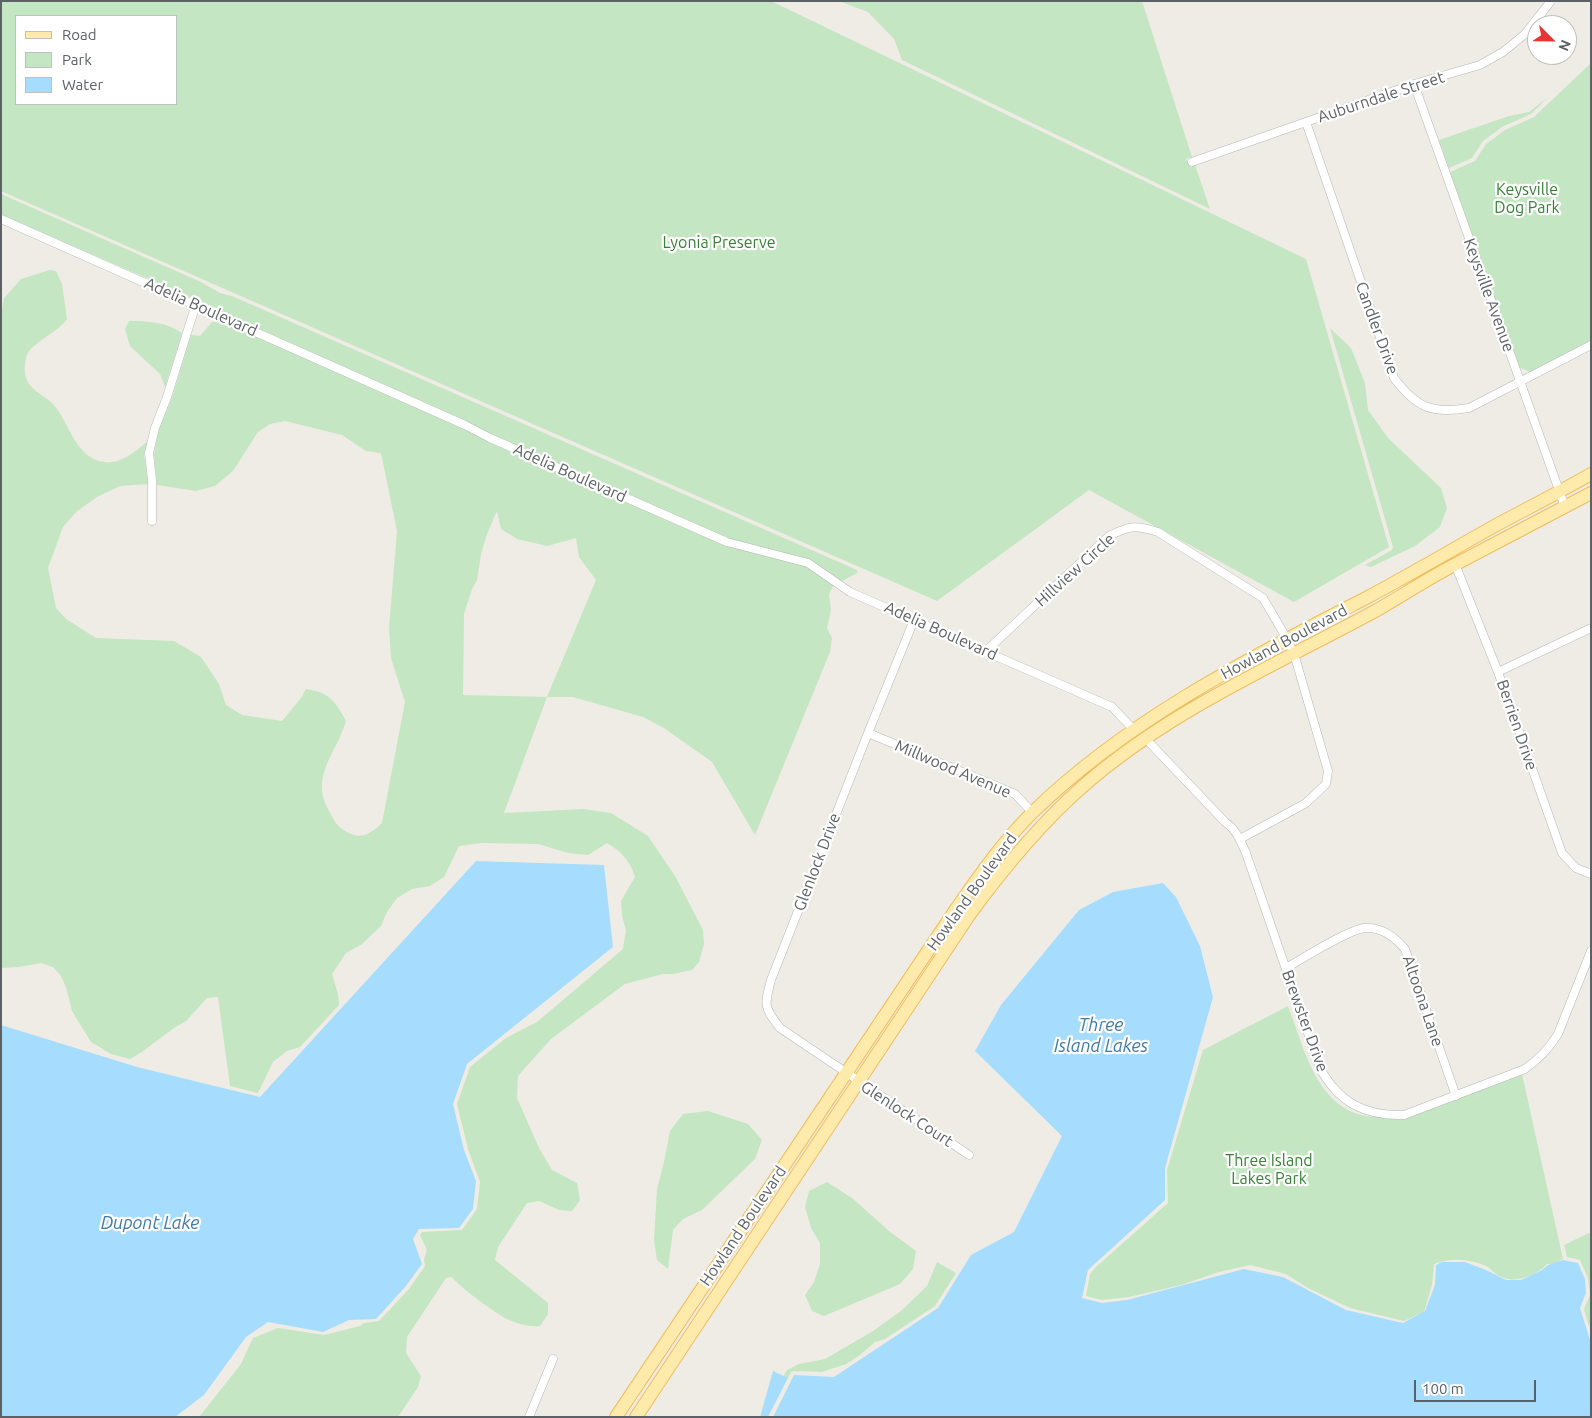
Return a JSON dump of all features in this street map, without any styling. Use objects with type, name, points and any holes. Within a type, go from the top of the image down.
[{"type":"main road","name":"Howland Boulevard","points":[[616,1417],[970,889],[1032,812],[1106,748],[1191,693],[1287,638],[1370,595],[1591,474]]},
{"type":"main road","name":"Howland Boulevard","points":[[636,1417],[960,928],[992,884],[1074,794],[1126,753],[1180,716],[1293,653],[1376,610],[1455,564],[1591,493]]},
{"type":"main road","points":[[1126,753],[1127,743],[1132,740],[1133,729]]},
{"type":"street","name":"Auburndale Street","points":[[1192,162],[1414,84],[1480,65],[1503,52],[1525,34],[1551,1]]},
{"type":"street","name":"Keysville Avenue","points":[[1414,84],[1565,507]]},
{"type":"street","name":"Candler Drive","points":[[1306,122],[1394,378],[1406,394],[1418,403],[1430,408],[1449,411],[1469,408],[1591,345]]},
{"type":"street","name":"Adelia Boulevard","points":[[1,219],[196,304],[490,438],[727,542],[808,563],[850,592],[1112,707],[1133,729]]},
{"type":"street","points":[[152,521],[152,480],[149,454],[155,428],[196,304]]},
{"type":"street","name":"Hillview Circle","points":[[986,651],[1109,536],[1124,529],[1139,526],[1158,532],[1263,598],[1287,638],[1293,653]]},
{"type":"street","name":"Berrien Drive","points":[[1455,564],[1498,672],[1562,853],[1576,868],[1591,874]]},
{"type":"street","name":"Glenlock Drive","points":[[846,1074],[780,1028],[767,1012],[766,998],[771,980],[914,620]]},
{"type":"street","points":[[1498,672],[1591,628]]},
{"type":"street","points":[[1240,839],[1306,803],[1326,784],[1328,771],[1293,653]]},
{"type":"street","name":"Millwood Avenue","points":[[868,733],[1015,794],[1032,812]]},
{"type":"street","name":"Brewster Drive","points":[[1146,739],[1230,825],[1240,839],[1320,1068],[1326,1080],[1340,1096],[1353,1105],[1387,1116],[1404,1115],[1525,1069],[1539,1059],[1558,1034],[1591,951]]},
{"type":"street","name":"Altoona Lane","points":[[1286,968],[1352,932],[1365,928],[1382,930],[1398,940],[1404,949],[1456,1096]]},
{"type":"street","name":"Glenlock Court","points":[[846,1074],[969,1155]]},
{"type":"street","points":[[529,1417],[553,1359]]},
{"type":"green space","name":"Lyonia Preserve","points":[[1,1],[771,1],[1306,259],[1389,547],[1294,602],[1089,490],[937,601],[1,191]]},
{"type":"green space","points":[[839,1],[1142,1],[1192,157],[1186,159],[1190,167],[1195,165],[1210,209],[902,60],[894,39],[868,12]]},
{"type":"green space","name":"Keysville Dog Park","points":[[1591,63],[1591,340],[1530,372],[1519,367],[1450,172],[1475,161],[1486,144],[1505,130],[1534,117]]},
{"type":"green space","points":[[1548,97],[1531,114],[1502,127],[1483,141],[1472,158],[1449,168],[1439,140],[1509,116],[1529,112]]},
{"type":"green space","points":[[1,194],[201,282],[220,293],[232,296],[857,570],[857,573],[833,586],[829,594],[831,610],[827,628],[832,638],[830,652],[755,835],[712,762],[664,728],[643,717],[573,697],[547,697],[504,813],[583,809],[611,813],[648,836],[675,876],[703,930],[704,944],[699,962],[692,970],[663,974],[625,984],[551,1039],[518,1076],[517,1098],[539,1148],[552,1170],[577,1183],[580,1200],[572,1211],[559,1210],[539,1201],[527,1203],[498,1247],[495,1260],[548,1303],[548,1314],[540,1326],[520,1324],[504,1317],[479,1300],[452,1277],[446,1278],[407,1337],[406,1353],[421,1376],[418,1387],[398,1417],[199,1417],[241,1364],[253,1338],[278,1328],[324,1335],[360,1326],[364,1323],[379,1321],[409,1289],[425,1266],[424,1259],[427,1250],[420,1235],[422,1232],[462,1230],[477,1209],[480,1182],[468,1149],[457,1104],[470,1067],[506,1038],[537,1022],[623,949],[626,930],[622,916],[621,901],[635,877],[625,857],[607,843],[588,855],[568,853],[538,844],[482,843],[459,846],[444,877],[430,886],[412,889],[397,898],[387,912],[381,926],[362,944],[346,953],[332,974],[339,1005],[300,1047],[287,1051],[273,1062],[258,1093],[230,1086],[218,997],[207,998],[186,1021],[130,1059],[111,1054],[91,1042],[72,1011],[61,976],[53,967],[41,963],[1,968],[1,316],[4,298],[21,279],[50,270],[56,271],[62,284],[67,319],[28,353],[25,368],[29,384],[53,404],[74,439],[86,454],[94,459],[110,462],[122,459],[148,441],[144,454],[148,484],[120,486],[97,497],[76,512],[63,527],[48,568],[56,608],[66,619],[96,638],[174,641],[201,657],[219,684],[226,705],[242,715],[282,721],[306,689],[326,695],[339,708],[346,721],[323,776],[324,798],[337,824],[345,831],[354,835],[367,834],[382,823],[405,702],[391,658],[389,627],[397,531],[381,453],[366,451],[342,435],[285,421],[270,424],[258,432],[233,471],[215,486],[196,491],[157,485],[154,454],[159,429],[172,398],[191,335],[200,336],[212,322],[224,321],[200,309],[202,302],[1,215]],"holes":[[[497,511],[501,529],[517,539],[547,546],[576,538],[579,557],[596,580],[547,697],[463,695],[464,614],[477,580],[481,554],[487,534]]]},
{"type":"green space","points":[[129,321],[157,323],[170,326],[182,333],[165,387],[160,374],[130,346],[125,329]]},
{"type":"green space","points":[[1330,328],[1351,348],[1365,383],[1368,410],[1388,438],[1441,488],[1447,508],[1440,527],[1415,546],[1371,567],[1365,565],[1392,550],[1393,547]]},
{"type":"green space","name":"Three Island Lakes Park","points":[[1288,1006],[1306,1056],[1323,1087],[1334,1100],[1348,1110],[1365,1116],[1385,1117],[1522,1074],[1563,1259],[1553,1264],[1547,1264],[1527,1277],[1515,1279],[1502,1277],[1482,1264],[1469,1261],[1447,1260],[1434,1264],[1432,1285],[1424,1312],[1404,1321],[1350,1308],[1308,1288],[1286,1274],[1250,1265],[1219,1272],[1181,1285],[1129,1297],[1102,1300],[1086,1296],[1090,1274],[1096,1267],[1168,1203],[1167,1170],[1203,1050]]},
{"type":"green space","points":[[708,1111],[748,1124],[762,1140],[755,1159],[702,1210],[683,1219],[673,1230],[668,1269],[657,1260],[654,1240],[657,1189],[670,1131],[683,1114]]},
{"type":"green space","points":[[827,1182],[852,1198],[889,1231],[916,1251],[913,1269],[900,1284],[824,1316],[812,1311],[805,1295],[814,1282],[820,1264],[820,1243],[811,1228],[805,1207],[809,1191]]},
{"type":"green space","points":[[1589,1233],[1591,1234],[1591,1318],[1589,1327],[1584,1309],[1590,1295],[1588,1278],[1580,1260],[1567,1257],[1564,1245]]},
{"type":"green space","points":[[937,1262],[956,1273],[935,1306],[885,1339],[875,1342],[846,1364],[822,1372],[794,1371],[791,1372],[788,1378],[783,1377],[787,1370],[799,1364],[825,1359],[873,1331],[901,1311],[927,1286]]},
{"type":"water","name":"Dupont Lake","points":[[476,861],[604,865],[613,947],[467,1064],[453,1104],[464,1150],[476,1181],[473,1209],[459,1228],[419,1229],[413,1239],[422,1264],[406,1286],[376,1319],[349,1320],[323,1332],[268,1322],[246,1337],[204,1395],[175,1417],[1,1417],[1,1025],[137,1067],[260,1097]]},
{"type":"water","name":"Three Island Lakes","points":[[1163,883],[1176,897],[1200,946],[1213,997],[1165,1168],[1165,1200],[1088,1270],[1082,1298],[1102,1303],[1127,1300],[1244,1269],[1283,1277],[1346,1310],[1403,1323],[1425,1311],[1435,1285],[1436,1265],[1442,1262],[1465,1262],[1506,1280],[1521,1280],[1548,1265],[1563,1260],[1578,1263],[1585,1279],[1586,1293],[1580,1308],[1591,1343],[1591,1417],[773,1417],[794,1375],[834,1377],[938,1308],[971,1255],[1014,1232],[1062,1136],[975,1051],[1001,1005],[1079,910],[1113,892]]},
{"type":"water","points":[[773,1371],[788,1378],[768,1417],[760,1417]]}]
